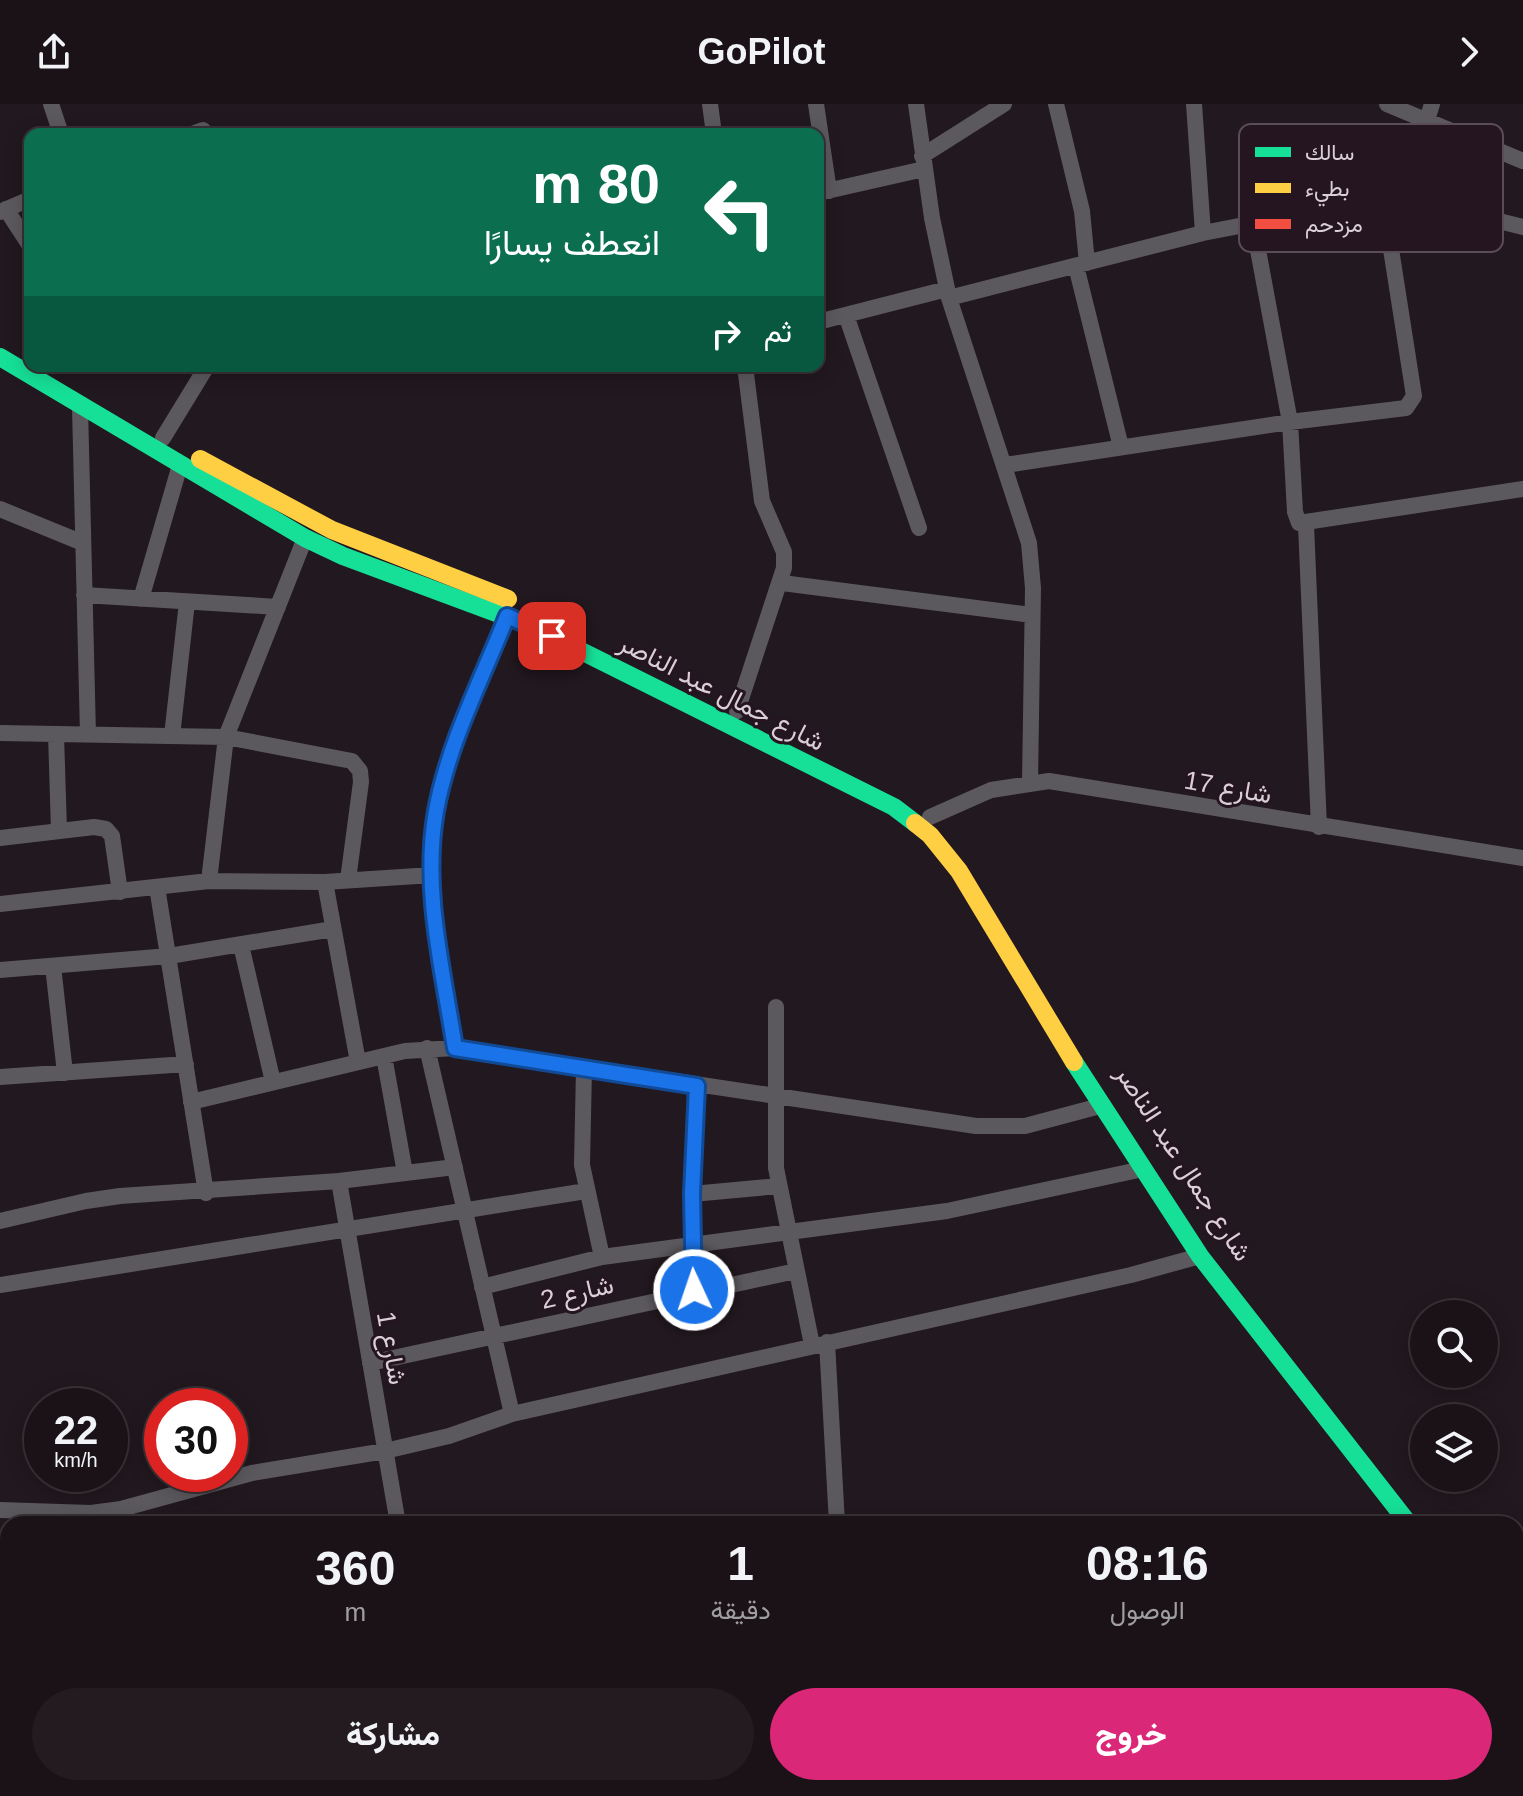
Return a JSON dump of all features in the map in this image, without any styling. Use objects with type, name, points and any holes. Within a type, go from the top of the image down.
[{"type":"street","points":[[51,104],[59,128]]},
{"type":"street","points":[[710,104],[713,128]]},
{"type":"street","points":[[816,104],[818,128]]},
{"type":"street","points":[[916,104],[923,163],[948,294],[1029,543],[1032,615],[1030,782]]},
{"type":"street","points":[[824,192],[923,163],[1004,104]]},
{"type":"street","points":[[1056,104],[1081,202],[1081,265],[1121,447]]},
{"type":"street","points":[[1194,104],[1203,233]]},
{"type":"street","points":[[1387,104],[1435,124]]},
{"type":"street","points":[[1427,124],[1432,104]]},
{"type":"street","points":[[1503,153],[1523,161]]},
{"type":"street","points":[[24,201],[3,210],[24,238]]},
{"type":"street","points":[[1503,222],[1523,227]]},
{"type":"street","points":[[824,320],[1081,265],[1239,226]]},
{"type":"street","points":[[1258,252],[1290,422],[1296,519],[1306,525],[1523,489]]},
{"type":"street","points":[[1005,465],[1290,422],[1399,410],[1412,404],[1414,396],[1391,252]]},
{"type":"street","points":[[846,315],[919,528]]},
{"type":"street","points":[[0,340],[24,356]]},
{"type":"street","name":"شارع جمال عبد الناصر","points":[[0,357],[305,538],[343,556],[507,616],[701,700],[737,711],[903,798],[930,817],[974,866],[1111,1099],[1228,1278],[1230,1290]]},
{"type":"street","name":"شارع جمال عبد الناصر","points":[[50,372],[163,438],[332,530],[529,607],[894,807],[930,835],[959,871],[1100,1106],[1200,1256],[1220,1283],[1230,1290],[1403,1516]]},
{"type":"street","points":[[163,438],[203,372]]},
{"type":"street","points":[[737,711],[782,583],[784,552],[762,501],[746,372]]},
{"type":"street","points":[[80,407],[88,735]]},
{"type":"street","points":[[141,599],[180,465]]},
{"type":"street","points":[[0,509],[83,543]]},
{"type":"street","points":[[1306,525],[1319,827]]},
{"type":"street","points":[[209,881],[226,737],[305,538]]},
{"type":"street","points":[[782,583],[1032,615]]},
{"type":"street","points":[[84,595],[278,607]]},
{"type":"street","points":[[172,736],[187,602]]},
{"type":"street","points":[[455,1048],[432,875],[436,812],[444,778],[507,616]]},
{"type":"street","points":[[1,729],[56,734],[226,737],[352,761],[360,771],[348,880]]},
{"type":"street","points":[[56,734],[59,831]]},
{"type":"street","name":"شارع 17","points":[[930,817],[991,790],[1030,782],[1069,783],[1319,827],[1523,858]]},
{"type":"street","points":[[0,838],[100,827],[110,832],[120,892]]},
{"type":"street","points":[[0,904],[209,881],[325,882],[432,875]]},
{"type":"street","points":[[325,882],[358,1062]]},
{"type":"street","points":[[157,887],[206,1193]]},
{"type":"street","points":[[0,970],[169,956],[333,929]]},
{"type":"street","points":[[241,945],[273,1082]]},
{"type":"street","points":[[53,966],[65,1073]]},
{"type":"street","points":[[776,1007],[779,1186],[796,1271],[820,1344],[836,1516]]},
{"type":"street","points":[[191,1102],[384,1056],[427,1048],[455,1048],[697,1086],[1000,1127],[1049,1122],[1100,1106]]},
{"type":"street","points":[[427,1048],[512,1414]]},
{"type":"street","points":[[384,1056],[405,1173]]},
{"type":"street","points":[[0,1077],[186,1064]]},
{"type":"street","points":[[584,1068],[580,1139],[586,1191],[602,1257]]},
{"type":"street","points":[[694,1290],[692,1194],[697,1086]]},
{"type":"street","points":[[0,1221],[86,1201],[339,1181],[455,1167]]},
{"type":"street","points":[[482,1287],[602,1257],[692,1243],[787,1234],[1001,1202],[1143,1169]]},
{"type":"street","name":"شارع 1","points":[[339,1181],[397,1516]]},
{"type":"street","points":[[692,1194],[779,1186]]},
{"type":"street","points":[[0,1285],[586,1191]]},
{"type":"street","points":[[0,1510],[91,1513],[121,1509],[252,1473],[385,1451],[449,1436],[512,1414],[1131,1275],[1200,1256]]},
{"type":"street","name":"شارع 2","points":[[370,1363],[694,1290],[796,1271]]},
{"type":"traffic: fast","points":[[0,357],[24,371]]},
{"type":"traffic: fast","points":[[25,372],[305,538],[343,556],[531,626],[894,807],[915,823]]},
{"type":"traffic: fast","points":[[1074,1062],[1200,1256],[1403,1516]]},
{"type":"traffic: slow","points":[[200,459],[332,530],[508,599]]},
{"type":"traffic: slow","points":[[915,823],[930,835],[959,871],[1074,1062]]},
{"type":"route","points":[[552,636],[507,616],[444,778],[436,812],[432,875],[455,1048],[697,1086],[692,1194],[694,1290]]}]
